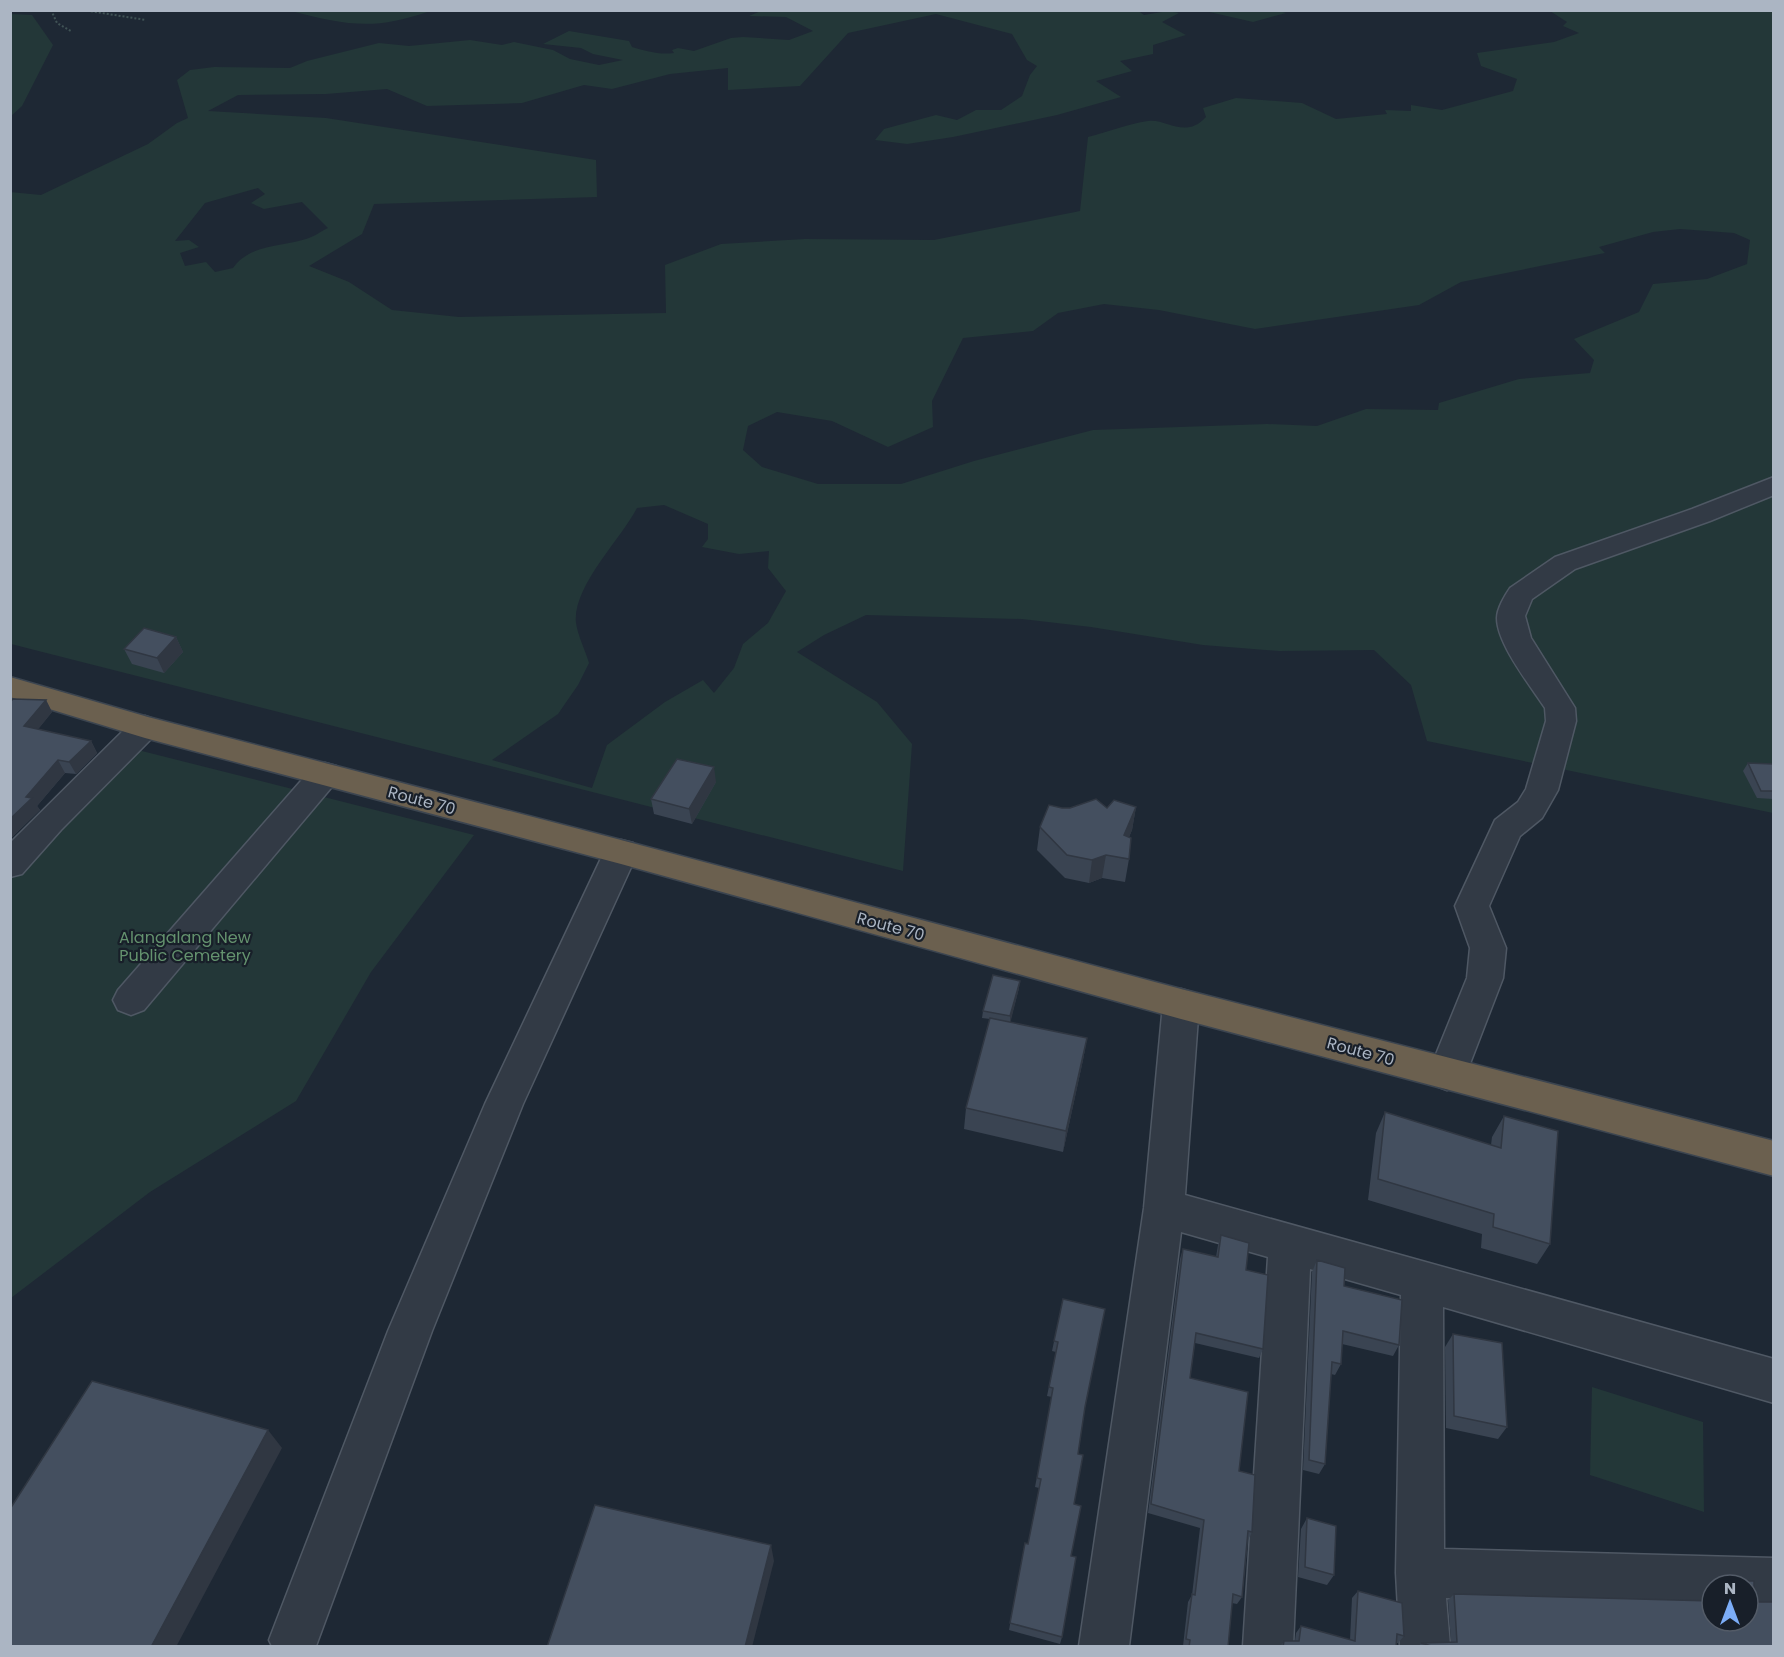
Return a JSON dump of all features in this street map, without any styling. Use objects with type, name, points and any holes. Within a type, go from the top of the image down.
[{"type":"highway","name":"Route 70","points":[[10,687],[145,727],[1773,1160]]},
{"type":"street","points":[[1446,1074],[1485,978],[1488,948],[1472,906],[1507,830],[1530,810],[1542,790],[1561,721],[1560,708],[1516,638],[1511,616],[1520,594],[1565,563],[1701,515],[1773,485]]},
{"type":"street","points":[[10,865],[49,822],[145,727]]},
{"type":"street","points":[[132,1000],[325,774]]},
{"type":"street","points":[[294,1640],[410,1331],[504,1104],[621,852]]},
{"type":"street","points":[[1104,1647],[1164,1208],[1181,1004]]},
{"type":"street","points":[[1164,1208],[1773,1381]]},
{"type":"street","points":[[1268,1647],[1290,1244]]},
{"type":"street","points":[[1422,1281],[1420,1573],[1425,1647]]},
{"type":"street","points":[[1420,1573],[1773,1582]]},
{"type":"path","points":[[51,10],[57,23],[70,31]]},
{"type":"path","points":[[83,10],[146,20]]},
{"type":"green space","points":[[1137,10],[1144,15],[1168,11],[1179,13],[1162,22],[1186,35],[1153,45],[1153,54],[1120,61],[1132,71],[1096,81],[1121,97],[1057,115],[953,137],[907,144],[875,140],[884,129],[936,115],[957,120],[976,110],[1001,110],[1022,96],[1030,75],[1037,66],[1027,60],[1012,34],[936,14],[848,33],[800,86],[728,90],[728,68],[670,74],[612,89],[584,85],[522,103],[427,106],[387,89],[326,94],[238,95],[208,111],[326,118],[596,160],[597,197],[374,204],[362,234],[309,266],[349,282],[392,310],[459,317],[666,313],[665,265],[721,244],[805,239],[934,240],[1080,211],[1088,137],[1126,126],[1155,121],[1176,127],[1191,127],[1206,117],[1203,108],[1236,98],[1302,103],[1336,119],[1387,114],[1385,110],[1411,111],[1411,105],[1442,110],[1513,91],[1517,79],[1481,66],[1477,53],[1554,42],[1579,33],[1563,26],[1567,22],[1550,11],[1773,11],[1773,813],[1427,741],[1411,685],[1374,650],[1279,651],[1203,645],[1091,627],[1022,619],[866,615],[824,635],[797,652],[877,702],[912,744],[903,871],[11,644],[10,192],[41,195],[148,144],[177,123],[188,118],[177,80],[190,70],[214,67],[290,68],[307,61],[379,43],[409,46],[470,40],[502,45],[514,42],[553,50],[570,59],[599,65],[623,60],[593,54],[581,48],[543,44],[569,31],[629,41],[632,47],[653,52],[674,53],[672,50],[678,48],[694,51],[731,38],[789,40],[813,31],[786,17],[749,16],[761,11]],"holes":[[[258,188],[265,194],[251,203],[264,209],[302,202],[328,228],[309,238],[257,250],[248,254],[233,268],[215,272],[206,262],[185,266],[180,253],[199,247],[189,240],[175,241],[205,203]],[[1680,229],[1734,233],[1750,240],[1747,264],[1707,279],[1653,284],[1639,312],[1574,339],[1594,360],[1590,373],[1519,379],[1439,403],[1438,410],[1366,409],[1317,426],[1267,424],[1093,430],[974,461],[901,484],[818,484],[762,467],[743,450],[748,426],[777,412],[832,421],[888,447],[933,427],[932,401],[963,338],[1033,331],[1058,313],[1104,304],[1159,310],[1255,329],[1419,305],[1461,282],[1605,253],[1599,247],[1653,232]],[[664,505],[708,524],[708,539],[702,547],[739,554],[769,551],[768,568],[786,591],[768,623],[743,644],[734,668],[714,693],[703,680],[665,702],[607,745],[592,788],[492,760],[558,714],[578,685],[589,663],[576,623],[577,609],[589,579],[637,508]]]},
{"type":"green space","points":[[1276,10],[1286,13],[1253,22],[1205,11]]},
{"type":"green space","points":[[291,11],[430,11],[392,21],[360,24],[328,20]]},
{"type":"green space","points":[[11,14],[32,15],[53,45],[22,106],[11,116]]},
{"type":"green space","name":"Alangalang New Public Cemetery","points":[[138,750],[474,835],[371,972],[296,1101],[150,1192],[11,1298],[11,873]]},
{"type":"green space","points":[[1592,1387],[1703,1422],[1704,1512],[1590,1475]]},
{"type":"building","points":[[144,628],[176,637],[157,658],[124,649]]},
{"type":"building","points":[[13,699],[46,700],[24,726],[91,741],[69,762],[58,760],[26,797],[32,798],[10,819],[10,702]]},
{"type":"building","points":[[677,759],[714,767],[689,809],[651,799]]},
{"type":"building","points":[[1748,763],[1773,764],[1773,791],[1761,791]]},
{"type":"building","points":[[1096,799],[1107,808],[1114,800],[1136,807],[1124,835],[1131,838],[1129,859],[1106,855],[1092,860],[1067,855],[1040,827],[1049,805],[1070,808]]},
{"type":"building","points":[[993,975],[1020,981],[1010,1016],[983,1011]]},
{"type":"building","points":[[990,1018],[1087,1038],[1066,1131],[966,1108]]},
{"type":"building","points":[[1385,1112],[1501,1148],[1504,1116],[1558,1131],[1550,1244],[1493,1227],[1494,1214],[1378,1179]]},
{"type":"building","points":[[1221,1235],[1249,1243],[1246,1270],[1268,1275],[1263,1349],[1196,1333],[1190,1378],[1248,1392],[1239,1471],[1255,1475],[1252,1532],[1248,1531],[1242,1597],[1233,1594],[1228,1647],[1189,1647],[1190,1640],[1186,1639],[1192,1594],[1195,1595],[1204,1520],[1151,1504],[1183,1249],[1218,1257]]},
{"type":"building","points":[[1317,1260],[1345,1268],[1344,1286],[1402,1300],[1399,1345],[1343,1331],[1341,1364],[1332,1362],[1325,1464],[1309,1460]]},
{"type":"building","points":[[1063,1299],[1105,1309],[1078,1454],[1083,1455],[1074,1504],[1081,1506],[1071,1556],[1076,1557],[1062,1637],[1010,1623],[1025,1543],[1028,1544],[1041,1479],[1037,1478],[1053,1388],[1049,1387],[1058,1342],[1054,1341]]},
{"type":"building","points":[[1453,1334],[1502,1343],[1507,1427],[1454,1416]]},
{"type":"building","points":[[92,1381],[268,1430],[151,1647],[10,1647],[10,1509]]},
{"type":"building","points":[[595,1505],[771,1545],[745,1647],[547,1647]]},
{"type":"building","points":[[1307,1518],[1336,1526],[1334,1575],[1305,1567]]},
{"type":"building","points":[[1358,1591],[1402,1603],[1404,1636],[1397,1634],[1396,1647],[1283,1647],[1284,1641],[1299,1641],[1301,1626],[1355,1641]]},
{"type":"building","points":[[1454,1594],[1700,1601],[1700,1633],[1760,1633],[1760,1602],[1773,1602],[1773,1647],[1435,1647],[1421,1643],[1457,1642]]}]
